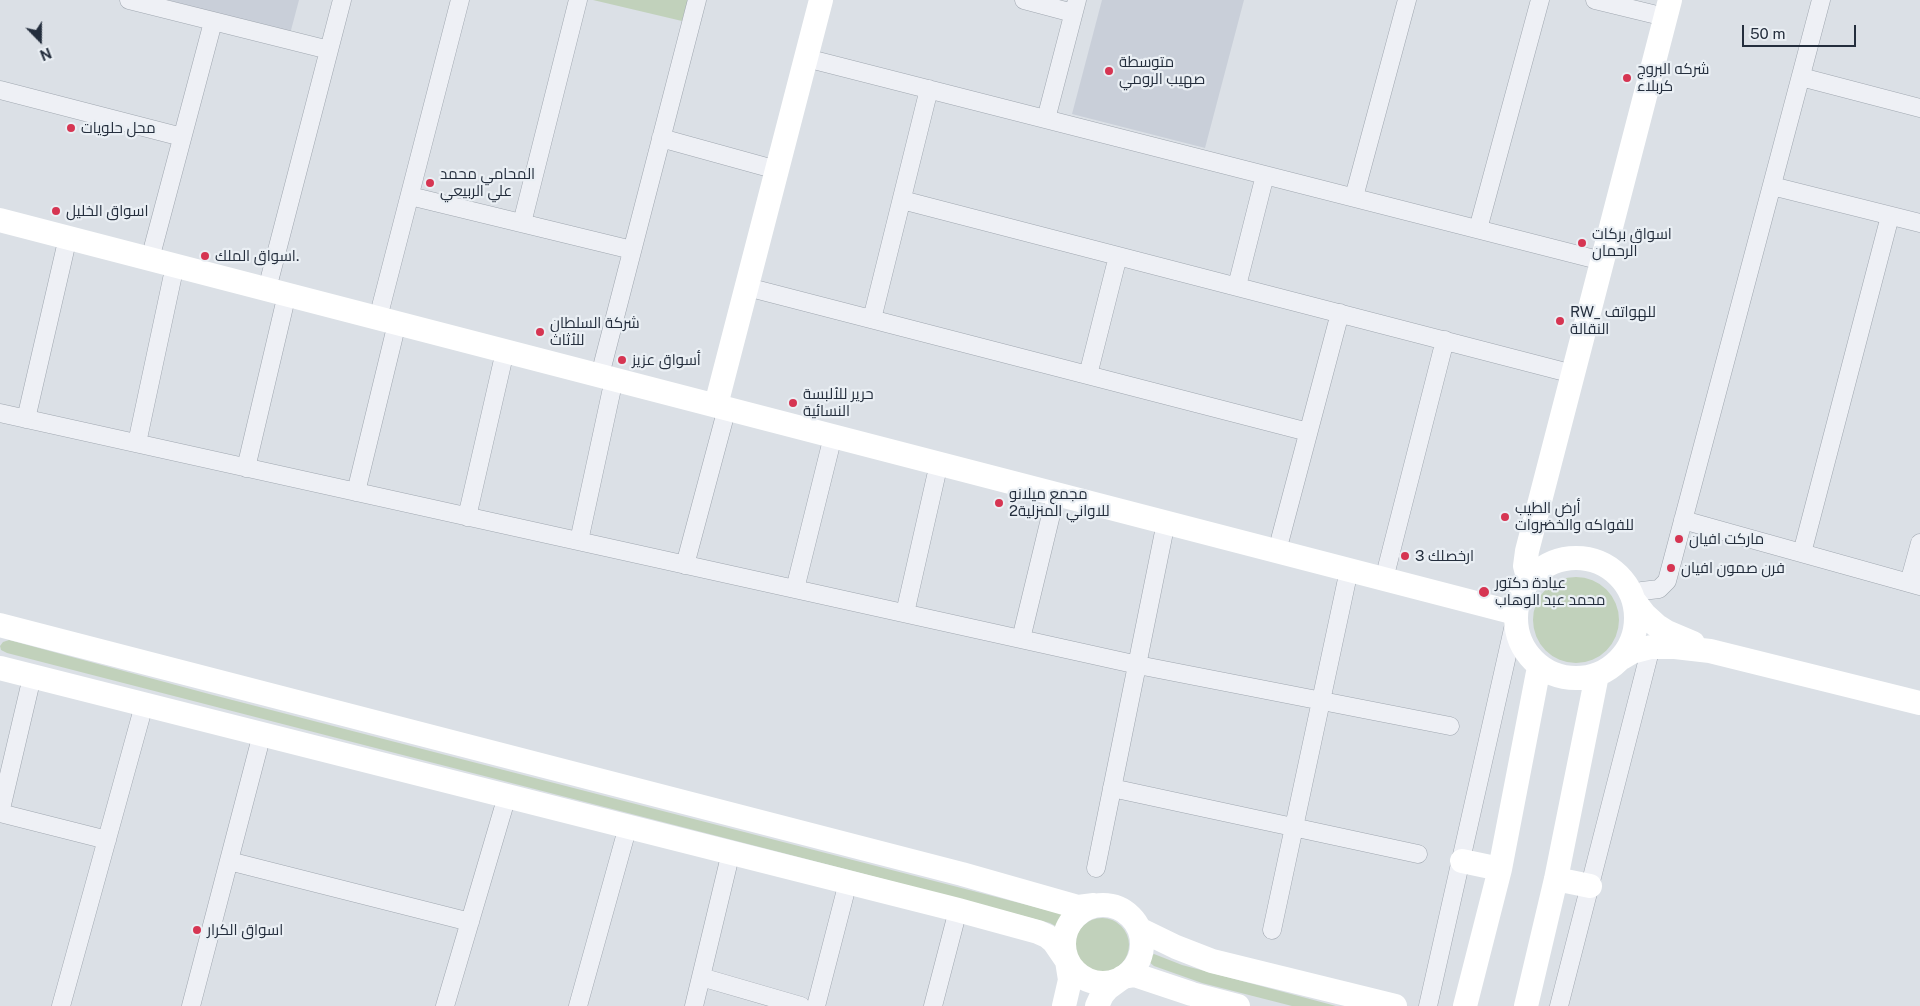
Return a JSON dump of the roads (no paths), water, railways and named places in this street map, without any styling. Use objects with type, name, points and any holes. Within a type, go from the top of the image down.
[{"type":"main road","points":[[722,407],[747,287],[822,0]]},
{"type":"main road","points":[[1529,580],[1526,566],[1527,551],[1668,9]]},
{"type":"main road","points":[[0,220],[1384,579],[1515,617]]},
{"type":"main road","points":[[1710,651],[1666,632],[1645,615],[1623,580],[1609,567],[1585,559],[1572,558],[1548,564],[1529,580],[1520,596],[1515,617],[1518,638],[1527,654],[1540,667],[1557,676],[1577,679],[1597,676],[1632,652],[1651,647],[1675,647],[1710,651],[1920,703]]},
{"type":"main road","points":[[1622,658],[1634,637],[1637,620],[1634,599]]},
{"type":"main road","points":[[7,631],[962,874],[1078,907],[1108,905],[1121,909],[1132,918],[1139,929],[1142,942],[1140,956],[1133,968],[1102,994],[1097,1006]]},
{"type":"main road","points":[[1,667],[144,705],[958,910],[1047,936],[1060,948],[1074,971],[1084,979],[1110,982],[1123,977],[1140,976],[1192,994],[1232,1005]]},
{"type":"main road","points":[[1465,1006],[1500,869],[1540,667]]},
{"type":"main road","points":[[1526,1006],[1556,879],[1597,676]]},
{"type":"main road","points":[[1462,861],[1500,869]]},
{"type":"main road","points":[[1556,879],[1590,886]]},
{"type":"main road","points":[[1064,1006],[1070,980],[1063,947],[1065,933],[1071,920],[1081,911],[1094,905]]},
{"type":"main road","points":[[1139,929],[1176,948],[1212,961],[1395,1006]]},
{"type":"street","points":[[129,0],[328,50]]},
{"type":"street","points":[[246,468],[277,291],[328,50],[342,0]]},
{"type":"street","points":[[356,492],[410,196],[460,0]]},
{"type":"street","points":[[522,223],[578,0]]},
{"type":"street","points":[[579,541],[607,377],[632,250],[697,0]]},
{"type":"street","points":[[1024,0],[1075,6],[1046,119]]},
{"type":"street","points":[[1354,197],[1408,0]]},
{"type":"street","points":[[1478,229],[1540,0]]},
{"type":"street","points":[[1595,0],[1668,9]]},
{"type":"street","points":[[1634,599],[1642,591],[1659,589],[1667,581],[1821,0]]},
{"type":"street","points":[[150,258],[213,22]]},
{"type":"street","points":[[806,58],[1602,260]]},
{"type":"street","points":[[1801,77],[1920,108]]},
{"type":"street","points":[[872,319],[930,89]]},
{"type":"street","points":[[0,90],[182,137]]},
{"type":"street","points":[[661,138],[777,170]]},
{"type":"street","points":[[1237,286],[1265,175]]},
{"type":"street","points":[[1772,186],[1920,223]]},
{"type":"street","points":[[410,196],[632,250]]},
{"type":"street","points":[[902,200],[1573,374]]},
{"type":"street","points":[[1802,553],[1890,216]]},
{"type":"street","points":[[26,419],[68,237]]},
{"type":"street","points":[[1088,375],[1118,256]]},
{"type":"street","points":[[137,443],[175,265]]},
{"type":"street","points":[[747,287],[1308,432]]},
{"type":"street","points":[[1277,551],[1340,313]]},
{"type":"street","points":[[1384,579],[1445,340]]},
{"type":"street","points":[[467,517],[505,351]]},
{"type":"street","points":[[685,565],[722,407]]},
{"type":"street","points":[[0,413],[1138,665],[1450,726]]},
{"type":"street","points":[[794,589],[833,436]]},
{"type":"street","points":[[905,613],[939,464]]},
{"type":"street","points":[[1021,639],[1056,494]]},
{"type":"street","points":[[1684,520],[1915,584],[1920,543]]},
{"type":"street","points":[[1096,868],[1166,522]]},
{"type":"street","points":[[1272,930],[1349,570]]},
{"type":"street","points":[[1428,1006],[1462,861],[1515,617]]},
{"type":"street","points":[[1559,1006],[1651,647]]},
{"type":"street","points":[[32,676],[0,813],[107,840]]},
{"type":"street","points":[[61,1006],[144,705]]},
{"type":"street","points":[[191,1006],[262,734]]},
{"type":"street","points":[[1112,788],[1418,854]]},
{"type":"street","points":[[445,1006],[507,796]]},
{"type":"street","points":[[578,1006],[628,826]]},
{"type":"street","points":[[694,1006],[731,852]]},
{"type":"street","points":[[229,861],[470,922]]},
{"type":"street","points":[[816,1006],[848,882]]},
{"type":"street","points":[[933,1006],[958,910]]},
{"type":"street","points":[[701,977],[801,1006]]},
{"type":"place","name":"متوسطة صهيب الرومي","points":[[1109,71]]},
{"type":"place","name":"شركه البروج كربلاء","points":[[1627,78]]},
{"type":"place","name":"محل حلويات","points":[[71,128]]},
{"type":"place","name":"المحامي محمد علي الربيعي","points":[[430,183]]},
{"type":"place","name":"اسواق الخليل","points":[[56,211]]},
{"type":"place","name":"اسواق بركات الرحمان","points":[[1582,243]]},
{"type":"place","name":"اسواق الملك.","points":[[205,256]]},
{"type":"place","name":"RW_ للهواتف النقالة","points":[[1560,321]]},
{"type":"place","name":"شركة السلطان للأثاث","points":[[540,332]]},
{"type":"place","name":"أسواق عزيز","points":[[622,360]]},
{"type":"place","name":"حرير للألبسة النسائية","points":[[793,403]]},
{"type":"place","name":"مجمع ميلانو للاواني المنزلية2","points":[[999,503]]},
{"type":"place","name":"أرض الطيب للفواكه والخضروات","points":[[1505,517]]},
{"type":"place","name":"ماركت افيان","points":[[1679,539]]},
{"type":"place","name":"ارخصلك 3","points":[[1405,556]]},
{"type":"place","name":"فرن صمون افيان","points":[[1671,568]]},
{"type":"place","name":"عيادة دكتور محمد عبد الوهاب","points":[[1484,592]]},
{"type":"place","name":"اسواق الكرار","points":[[197,930]]}]
